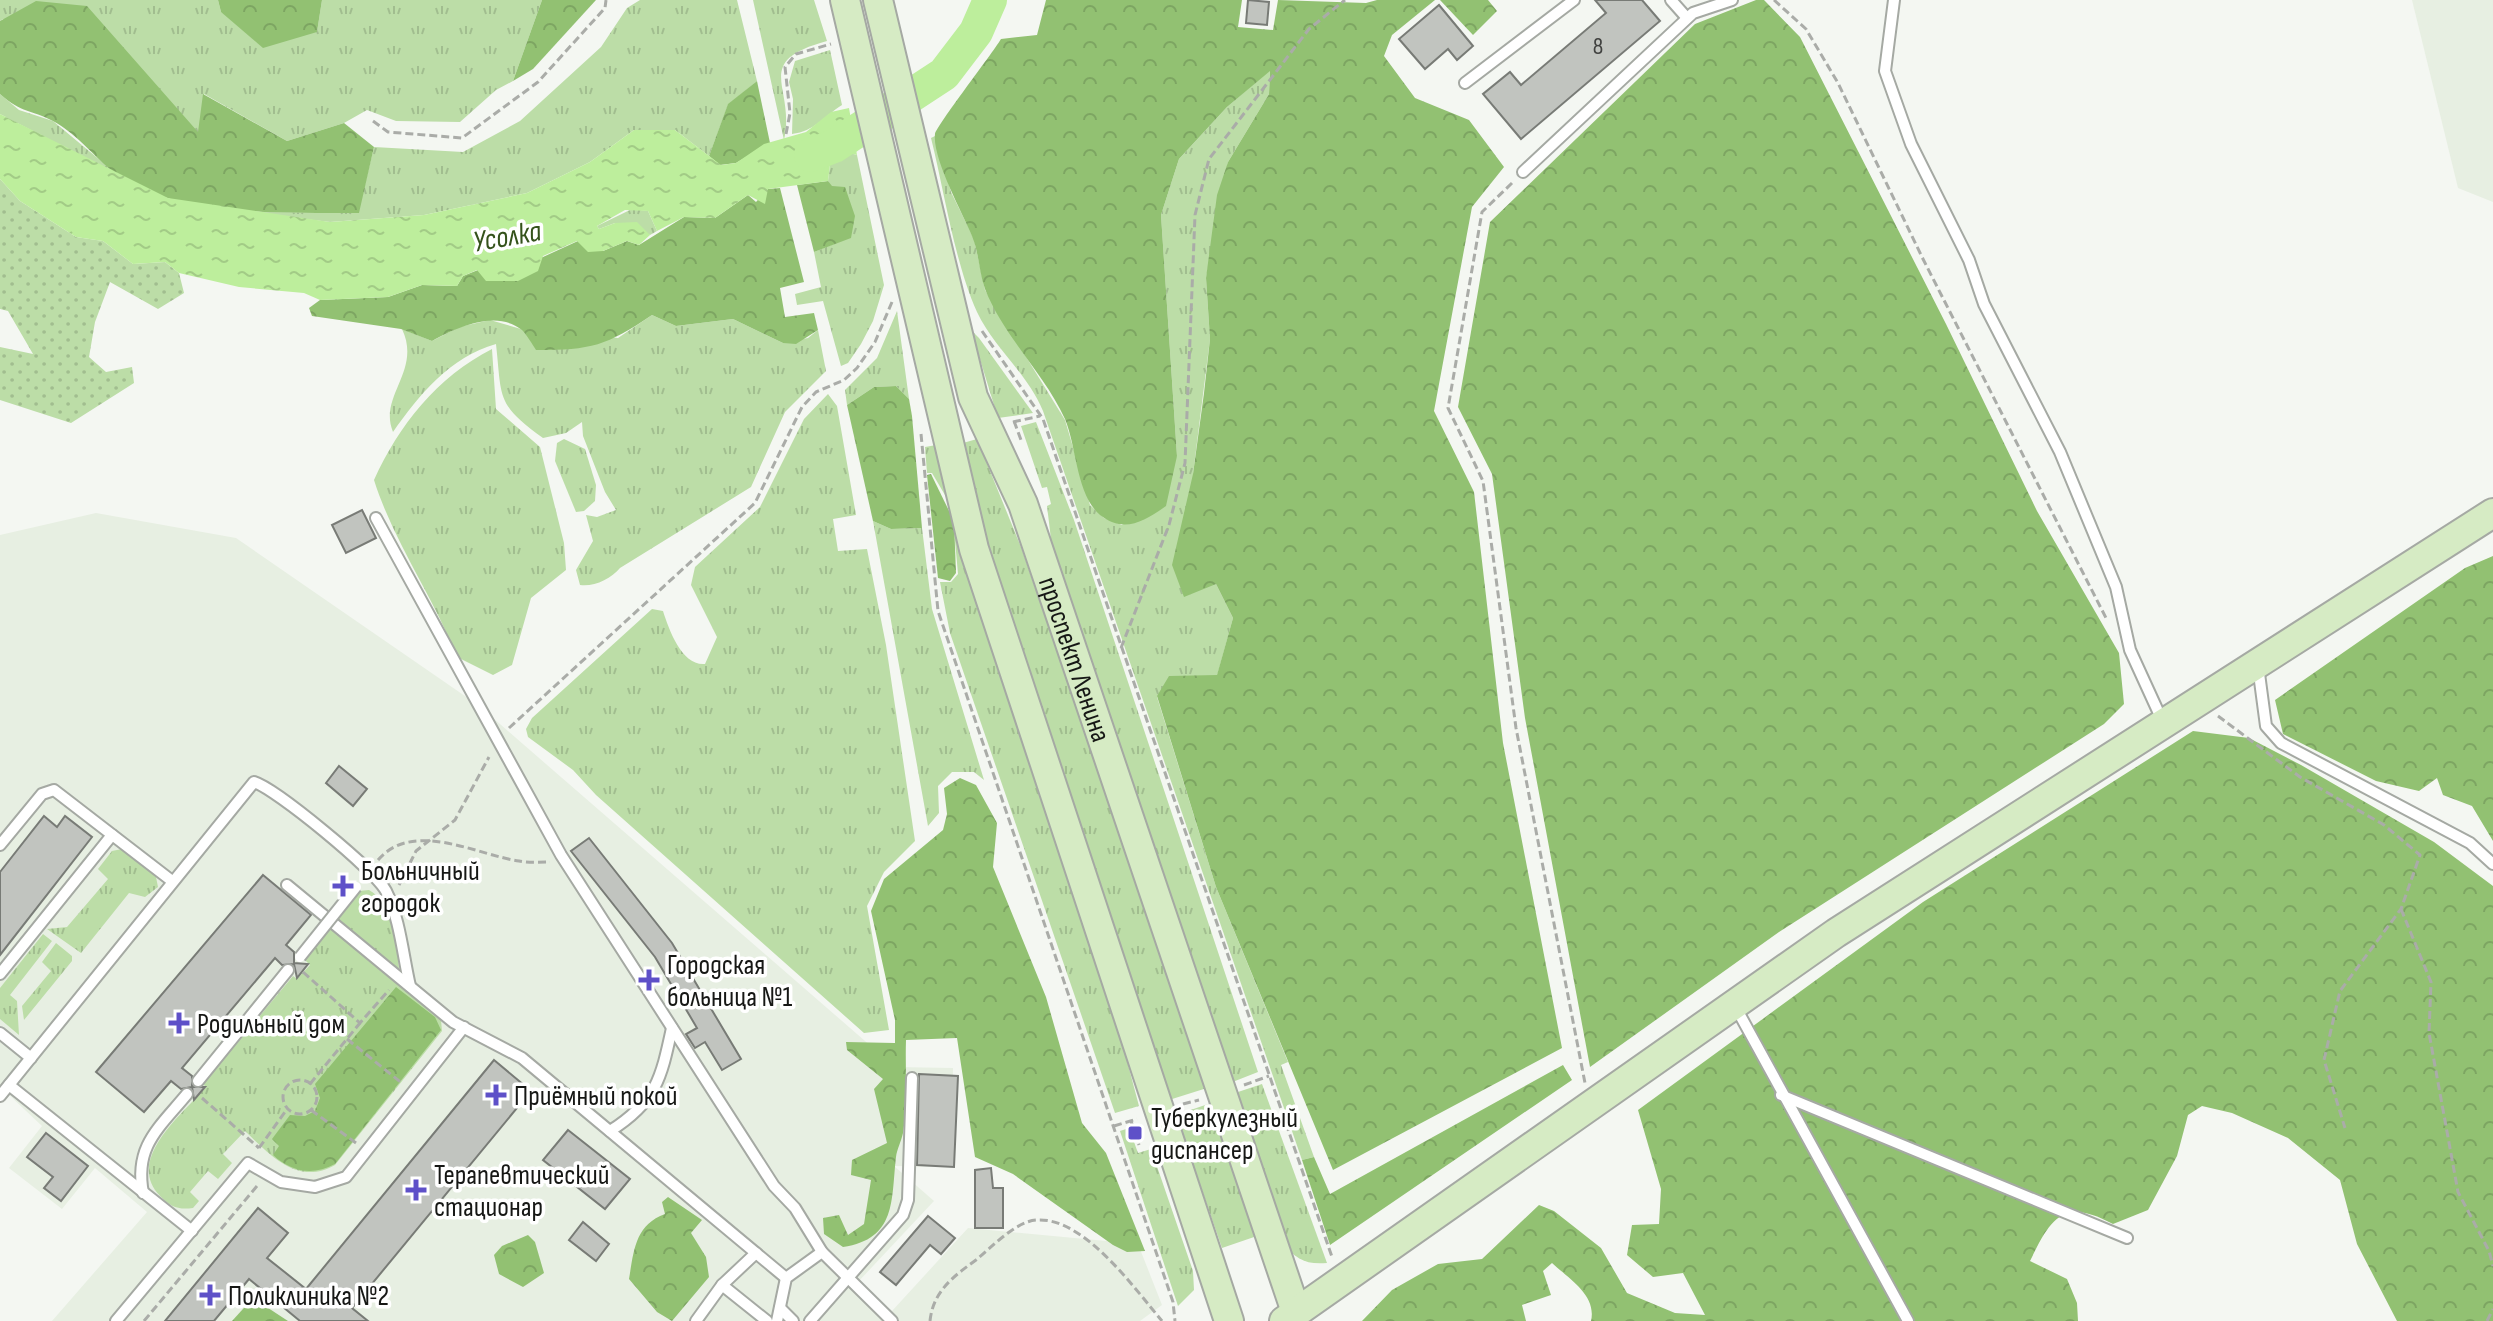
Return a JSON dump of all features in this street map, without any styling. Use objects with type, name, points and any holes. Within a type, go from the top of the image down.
[{"type":"street","points":[[845,0],[848,36],[904,300],[974,549],[1229,1321]]},
{"type":"street","name":"проспект Ленина","points":[[880,12],[973,397],[1023,504],[1290,1317]]},
{"type":"street","points":[[1290,1317],[1836,933],[2493,513]]},
{"type":"lane","points":[[1465,83],[1574,0]]},
{"type":"lane","points":[[1671,0],[1687,18]]},
{"type":"lane","points":[[1523,172],[1687,18],[1732,0]]},
{"type":"lane","points":[[1894,0],[1885,71],[1911,144],[1969,260],[1984,304],[2060,452],[2116,587],[2130,650],[2163,722]]},
{"type":"lane","points":[[376,518],[566,863],[672,1028],[774,1186],[795,1208],[822,1252],[892,1321]]},
{"type":"lane","points":[[2257,664],[2266,726],[2281,743],[2470,843],[2493,864]]},
{"type":"lane","points":[[0,1096],[254,782],[329,836],[383,885],[392,908],[410,986]]},
{"type":"lane","points":[[0,845],[49,789],[172,881]]},
{"type":"lane","points":[[0,974],[112,835]]},
{"type":"lane","points":[[300,957],[369,872]]},
{"type":"lane","points":[[287,885],[399,978],[464,1027],[522,1058],[786,1278]]},
{"type":"lane","points":[[198,1081],[288,970]]},
{"type":"lane","points":[[1734,1005],[1908,1321]]},
{"type":"lane","points":[[116,1321],[248,1163],[281,1182],[315,1187],[346,1177],[464,1027]]},
{"type":"lane","points":[[610,1131],[635,1115],[653,1094],[661,1075],[672,1028]]},
{"type":"lane","points":[[0,1033],[31,1058]]},
{"type":"lane","points":[[810,1321],[903,1215],[908,1200],[912,1078]]},
{"type":"lane","points":[[9,1085],[192,1231]]},
{"type":"lane","points":[[143,1193],[140,1171],[144,1149],[187,1094]]},
{"type":"lane","points":[[1781,1095],[2127,1238]]},
{"type":"lane","points":[[777,1321],[786,1278],[822,1252]]},
{"type":"lane","points":[[696,1321],[722,1285],[756,1253]]},
{"type":"lane","points":[[722,1285],[767,1321]]},
{"type":"lane","points":[[780,1308],[793,1321]]},
{"type":"path","points":[[373,121],[388,132],[462,138],[538,82],[605,8],[606,0]]},
{"type":"path","points":[[1121,648],[1169,525],[1185,463],[1195,215],[1209,159],[1309,29],[1345,0]]},
{"type":"path","points":[[1774,0],[1806,29],[1838,83],[2076,563],[2109,623],[2130,650]]},
{"type":"path","points":[[786,134],[790,113],[785,67],[796,54],[848,36]]},
{"type":"path","points":[[1523,172],[1482,212],[1448,408],[1483,481],[1516,728],[1585,1083]]},
{"type":"path","points":[[392,908],[408,861],[455,820],[498,741],[755,503],[798,413],[812,396],[828,385],[844,380],[869,352],[904,300]]},
{"type":"path","points":[[975,321],[1040,416],[1332,1258]]},
{"type":"path","points":[[1006,423],[1040,416]]},
{"type":"path","points":[[921,429],[938,611],[1173,1302],[1175,1321]]},
{"type":"path","points":[[2199,701],[2300,777],[2384,825],[2420,855],[2401,909],[2340,991],[2324,1060],[2345,1128]]},
{"type":"path","points":[[369,872],[394,846],[425,843],[469,845],[520,861],[566,863]]},
{"type":"path","points":[[2401,909],[2431,982],[2429,1033],[2458,1192],[2489,1251],[2493,1266]]},
{"type":"path","points":[[302,972],[360,1023]]},
{"type":"path","points":[[310,1084],[399,978]]},
{"type":"path","points":[[347,1039],[413,1092]]},
{"type":"path","points":[[1240,1086],[1269,1076]]},
{"type":"path","points":[[299,1081],[310,1084],[317,1096],[311,1110],[299,1114],[287,1109],[283,1098],[287,1086],[299,1081]]},
{"type":"path","points":[[1176,1107],[1200,1099]]},
{"type":"path","points":[[206,1101],[259,1148]]},
{"type":"path","points":[[248,1163],[287,1109]]},
{"type":"path","points":[[311,1110],[367,1151]]},
{"type":"path","points":[[1114,1126],[1134,1120],[1139,1145]]},
{"type":"path","points":[[144,1321],[266,1175]]},
{"type":"path","points":[[930,1321],[944,1284],[1020,1226],[1035,1220],[1057,1223],[1106,1254],[1162,1321]]},
{"type":"path","points":[[2487,1321],[2493,1309]]},
{"type":"shaded area","points":[[2412,0],[2493,0],[2493,202],[2458,188]]},
{"type":"shaded area","name":"Больничный городок","points":[[96,513],[236,538],[478,705],[895,1067],[953,1068],[951,1167],[894,1166],[934,1201],[858,1282],[892,1311],[968,1228],[1138,1244],[1162,1305],[1140,1321],[52,1321],[147,1212],[95,1168],[62,1209],[9,1168],[42,1126],[6,1092],[0,1098],[0,535]]},
{"type":"green space","points":[[0,0],[218,0],[221,12],[317,32],[322,0],[542,0],[513,81],[496,90],[460,122],[396,121],[367,110],[344,123],[287,141],[204,94],[199,133],[3,19],[0,21]]},
{"type":"green space","points":[[218,0],[322,0],[317,32],[263,48],[221,12]]},
{"type":"green space","points":[[542,0],[596,0],[533,69],[513,81]]},
{"type":"green space","points":[[640,0],[737,0],[757,81],[728,105],[709,156],[675,130],[634,130],[590,162],[527,193],[424,215],[330,222],[246,212],[358,213],[374,147],[463,152],[520,121],[601,47],[627,8]]},
{"type":"green space","points":[[753,0],[814,0],[827,41],[804,49],[789,58],[783,67],[784,140]]},
{"type":"green space","points":[[1046,0],[1242,0],[1238,27],[1273,30],[1278,0],[1366,3],[1377,0],[1435,0],[1392,35],[1384,56],[1415,98],[1469,120],[1504,167],[1472,207],[1434,411],[1474,492],[1503,743],[1562,1048],[1333,1170],[1216,887],[1157,696],[1169,676],[1217,675],[1233,618],[1216,584],[1184,597],[1172,565],[1193,474],[1204,393],[1210,339],[1206,278],[1217,195],[1228,162],[1269,94],[1270,71],[1227,107],[1179,159],[1161,215],[1177,456],[1166,506],[1134,523],[1117,524],[1100,515],[1092,506],[1082,483],[1065,419],[993,306],[983,283],[974,242],[935,144],[938,128],[1001,39],[1037,35]]},
{"type":"green space","points":[[1440,0],[1488,0],[1497,11],[1473,35]]},
{"type":"green space","points":[[1756,0],[1764,0],[1800,37],[2037,511],[2119,653],[2124,704],[2104,724],[1779,932],[1590,1067],[1525,718],[1492,474],[1458,407],[1490,222],[1695,24]]},
{"type":"green space","points":[[36,1],[87,6],[198,132],[203,94],[287,141],[344,123],[374,147],[359,213],[267,212],[204,206],[173,200],[119,176],[62,127],[21,108],[0,94],[0,21]]},
{"type":"green space","points":[[830,50],[842,105],[813,127],[792,134],[793,99],[789,82],[795,61]]},
{"type":"green space","points":[[1270,70],[1269,94],[1228,162],[1206,278],[1210,339],[1193,474],[1216,584],[1233,618],[1217,676],[1170,676],[1157,697],[1216,887],[1288,1062],[1281,1065],[1314,1157],[1302,1160],[1043,411],[1029,385],[984,325],[969,293],[931,138],[935,136],[951,192],[974,239],[985,290],[1065,420],[1090,505],[1104,518],[1122,525],[1177,456],[1161,215],[1179,159],[1227,107]]},
{"type":"green space","points":[[757,81],[770,143],[736,163],[720,165],[709,156],[728,104]]},
{"type":"green space","points":[[0,94],[19,110],[53,121],[119,176],[0,114]]},
{"type":"green space","points":[[846,152],[857,155],[884,285],[873,321],[861,344],[848,363],[841,366],[823,301],[797,305],[795,294],[821,287],[814,252],[851,237],[828,181],[831,157]]},
{"type":"green space","points":[[0,179],[20,201],[76,237],[103,241],[133,264],[165,262],[179,273],[184,293],[158,309],[110,282],[95,322],[89,357],[106,372],[132,367],[134,383],[71,423],[0,400],[0,347],[33,354],[8,311],[0,309]]},
{"type":"green space","points":[[828,181],[832,186],[845,187],[855,216],[851,238],[814,252],[797,185]]},
{"type":"green space","points":[[780,188],[804,282],[780,288],[785,317],[814,313],[818,330],[796,344],[783,343],[733,319],[676,326],[652,315],[622,334],[598,344],[536,350],[522,330],[500,321],[464,326],[432,341],[401,329],[312,316],[309,308],[320,300],[388,297],[422,285],[457,286],[463,276],[478,270],[543,257],[578,241],[603,251],[627,241],[639,245],[684,217],[715,218],[748,195],[756,202],[768,189]]},
{"type":"green space","points":[[632,209],[648,211],[657,231],[650,235],[615,223],[599,229],[597,226]]},
{"type":"green space","points":[[897,311],[909,399],[896,386],[874,387],[847,405],[845,390],[877,358]]},
{"type":"green space","points":[[652,315],[676,326],[733,319],[783,343],[808,338],[818,330],[826,371],[785,412],[751,487],[602,581],[580,585],[576,570],[593,541],[586,515],[597,517],[616,510],[605,492],[583,436],[582,422],[566,433],[543,438],[517,417],[509,408],[501,389],[496,344],[464,358],[437,379],[393,432],[391,407],[407,358],[402,329],[432,341],[459,327],[490,320],[521,329],[618,338]]},
{"type":"green space","points":[[971,330],[979,338],[1033,413],[998,418]]},
{"type":"green space","points":[[492,349],[496,409],[540,447],[564,543],[566,570],[531,598],[512,665],[493,675],[457,657],[392,526],[374,480],[395,440],[422,404],[454,374]]},
{"type":"green space","points":[[896,386],[909,399],[922,528],[891,529],[873,521],[847,405],[874,387]]},
{"type":"green space","points":[[828,394],[837,406],[856,515],[833,519],[838,551],[867,549],[886,645],[915,841],[884,872],[867,906],[889,1030],[864,1033],[596,795],[573,770],[528,737],[526,729],[532,718],[652,609],[663,611],[683,653],[697,663],[705,664],[717,637],[691,585],[695,567],[760,507],[804,419]]},
{"type":"green space","points":[[1036,422],[1074,520],[1258,1072],[1230,1083],[1054,564],[1047,506],[1051,504],[1047,487],[1042,488],[1021,426]]},
{"type":"green space","points":[[564,439],[585,449],[596,485],[595,501],[584,511],[576,512],[555,461],[557,443]]},
{"type":"green space","points":[[977,439],[1021,547],[1207,1088],[1169,1100],[1004,607],[963,443]]},
{"type":"green space","points":[[942,444],[1047,815],[1122,1042],[1139,1106],[1115,1113],[950,633],[940,582],[951,582],[958,574],[952,507],[932,473],[927,473],[925,447]]},
{"type":"green space","points":[[931,474],[954,521],[956,573],[950,581],[938,578],[927,475]]},
{"type":"green space","points":[[873,521],[891,529],[922,528],[932,609],[984,780],[974,772],[952,772],[938,786],[939,813],[928,826]]},
{"type":"green space","points":[[2493,556],[2493,841],[2472,806],[2443,795],[2437,778],[2419,791],[2376,781],[2283,734],[2275,700],[2465,568]]},
{"type":"green space","points":[[2193,731],[2249,738],[2434,842],[2493,886],[2493,1321],[2397,1321],[2357,1244],[2340,1180],[2288,1138],[2232,1113],[2202,1106],[2188,1115],[2177,1156],[2148,1210],[2113,1224],[2082,1212],[2070,1213],[2052,1223],[2045,1233],[2030,1261],[2067,1279],[2077,1303],[2078,1321],[1591,1321],[1592,1312],[1586,1295],[1552,1263],[1543,1271],[1551,1295],[1522,1305],[1526,1321],[1362,1321],[1392,1290],[1438,1264],[1482,1259],[1539,1205],[1554,1211],[1601,1248],[1627,1293],[1675,1313],[1705,1315],[1683,1273],[1653,1277],[1627,1255],[1632,1225],[1659,1224],[1661,1189],[1638,1110],[1923,902]]},
{"type":"green space","points":[[960,778],[976,785],[997,823],[993,867],[1046,997],[1082,1123],[1106,1153],[1145,1251],[1127,1252],[1113,1245],[1013,1174],[975,1157],[957,1038],[906,1040],[905,1122],[896,1157],[891,1202],[882,1226],[861,1243],[843,1247],[824,1234],[823,1218],[839,1215],[848,1235],[864,1224],[871,1180],[851,1175],[852,1160],[887,1143],[874,1089],[883,1079],[847,1050],[846,1042],[895,1043],[895,1020],[871,911],[884,879],[943,830],[947,814],[944,788]]},
{"type":"green space","points":[[122,849],[155,872],[158,887],[145,897],[129,893],[81,953],[47,929],[67,927],[108,879],[98,869],[112,851]]},
{"type":"green space","points":[[369,890],[378,897],[390,919],[397,947],[400,985],[441,1020],[442,1031],[335,1165],[322,1171],[297,1170],[275,1158],[245,1131],[223,1154],[232,1163],[218,1179],[208,1171],[190,1192],[199,1201],[193,1208],[171,1205],[151,1182],[149,1167],[161,1137],[206,1087],[203,1084],[293,976],[297,979],[310,965],[305,960],[359,891]]},
{"type":"green space","points":[[43,934],[52,941],[10,995],[17,1001],[19,1035],[0,1019],[0,988]]},
{"type":"green space","points":[[56,943],[72,956],[72,961],[24,1020],[22,1006],[51,971],[42,962]]},
{"type":"green space","points":[[396,987],[435,1017],[441,1030],[335,1164],[310,1171],[280,1161],[273,1155],[279,1146],[272,1139],[290,1115],[305,1116],[315,1111],[320,1098],[315,1084]]},
{"type":"green space","points":[[1563,1065],[1572,1080],[1330,1245],[1302,1160],[1314,1157],[1330,1194]]},
{"type":"green space","points":[[1262,1084],[1327,1263],[1302,1260],[1282,1242],[1232,1094]]},
{"type":"green space","points":[[1211,1103],[1257,1236],[1222,1248],[1176,1115]]},
{"type":"green space","points":[[1129,1128],[1138,1153],[1151,1149],[1193,1271],[1194,1290],[1178,1306],[1120,1131]]},
{"type":"green space","points":[[668,1197],[702,1220],[691,1233],[706,1257],[709,1277],[672,1321],[657,1312],[629,1279],[638,1240],[647,1225],[665,1214],[662,1202]]},
{"type":"green space","points":[[528,1235],[535,1242],[544,1273],[523,1287],[499,1274],[494,1255],[502,1246]]},
{"type":"green space","points":[[253,1298],[288,1321],[232,1321]]},
{"type":"water","points":[[849,108],[857,155],[846,152],[831,157],[828,181],[768,189],[765,204],[748,195],[715,218],[684,217],[657,231],[648,211],[625,210],[597,226],[599,229],[615,223],[637,222],[650,235],[639,245],[627,241],[603,251],[588,252],[577,241],[543,256],[538,271],[518,281],[486,281],[477,270],[463,276],[457,286],[422,285],[388,297],[320,300],[304,293],[239,287],[179,273],[165,262],[133,264],[103,241],[76,237],[20,201],[0,179],[0,114],[168,198],[330,222],[424,215],[527,193],[590,162],[634,130],[675,130],[721,165],[736,163],[764,144],[806,132],[831,112]]},
{"type":"building","points":[[1248,0],[1269,2],[1267,25],[1246,23]]},
{"type":"building","points":[[1595,0],[1642,0],[1660,21],[1521,139],[1483,94],[1510,72],[1521,85],[1606,13]]},
{"type":"building","points":[[1439,5],[1473,46],[1457,60],[1448,49],[1425,69],[1399,39]]},
{"type":"building","points":[[362,510],[376,538],[346,553],[332,525]]},
{"type":"building","points":[[339,766],[367,789],[353,806],[326,783]]},
{"type":"building","points":[[44,816],[57,827],[65,816],[92,837],[0,955],[0,872]]},
{"type":"building","points":[[589,838],[672,943],[741,1059],[722,1070],[705,1042],[695,1048],[686,1034],[697,1028],[655,957],[571,851]]},
{"type":"building","name":"Родильный дом","points":[[263,875],[311,915],[286,945],[294,952],[294,963],[308,964],[297,978],[294,964],[282,965],[275,958],[182,1068],[192,1076],[192,1087],[181,1089],[171,1081],[144,1112],[96,1072]]},
{"type":"building","points":[[494,1060],[531,1091],[352,1308],[368,1321],[300,1321],[249,1279],[214,1321],[165,1321],[258,1208],[288,1233],[267,1258],[306,1289]]},
{"type":"building","points":[[919,1074],[958,1076],[954,1167],[917,1165]]},
{"type":"building","points":[[192,1087],[205,1087],[194,1100]]},
{"type":"building","points":[[568,1130],[630,1179],[605,1209],[543,1160]]},
{"type":"building","points":[[46,1133],[88,1166],[61,1201],[44,1188],[53,1177],[27,1157]]},
{"type":"building","points":[[991,1168],[993,1188],[1003,1188],[1003,1228],[975,1228],[975,1170]]},
{"type":"building","points":[[928,1216],[955,1238],[941,1254],[930,1245],[896,1285],[880,1272]]},
{"type":"building","points":[[583,1222],[609,1244],[596,1261],[569,1240]]},
{"type":"waterway","name":"Усолка","points":[[811,155],[834,146],[944,74],[976,32],[990,0]]},
{"type":"place","name":"Больничный городок","points":[[343,886]]},
{"type":"place","name":"Городская больница №1","points":[[649,980]]},
{"type":"place","name":"Родильный дом","points":[[179,1023]]},
{"type":"place","name":"Приёмный покой","points":[[496,1095]]},
{"type":"place","name":"Туберкулезный диспансер","points":[[1135,1133]]},
{"type":"place","name":"Терапевтический стационар","points":[[416,1190]]},
{"type":"place","name":"Поликлиника №2","points":[[210,1295]]}]
